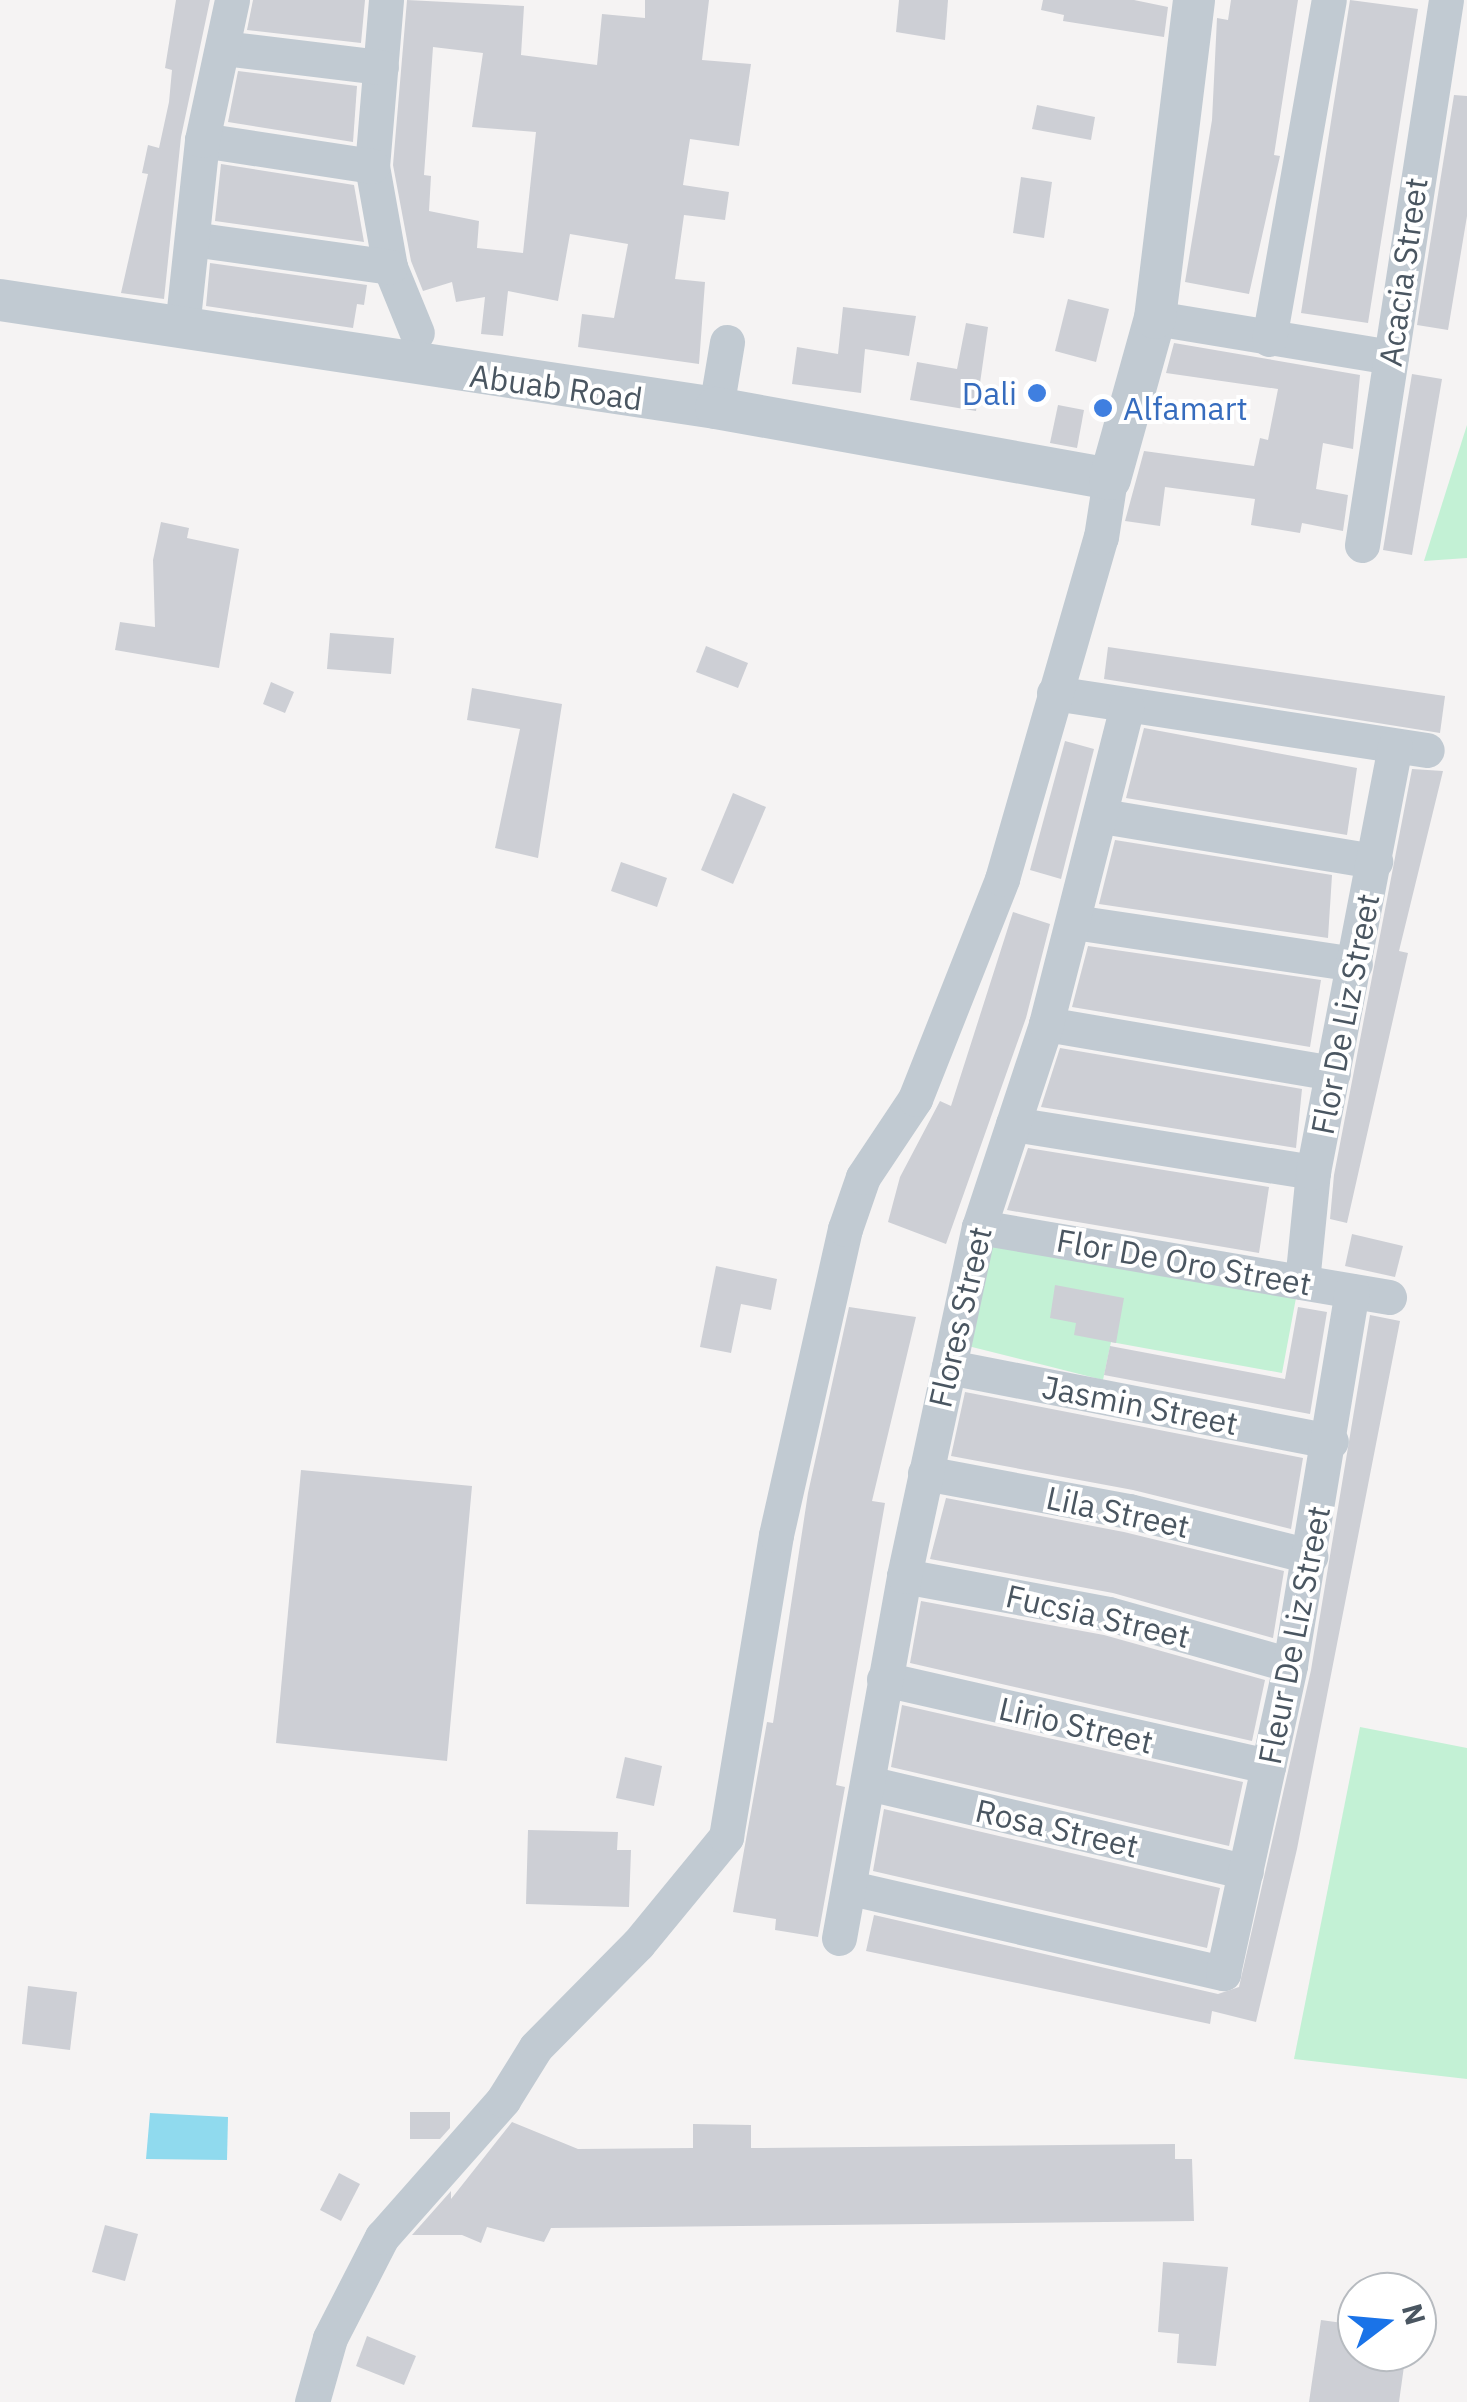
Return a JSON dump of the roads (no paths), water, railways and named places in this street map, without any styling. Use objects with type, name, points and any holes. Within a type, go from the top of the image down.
[{"type":"street","points":[[184,309],[202,140],[232,0]]},
{"type":"street","points":[[386,0],[372,166],[390,267],[417,332]]},
{"type":"street","points":[[312,2402],[330,2338],[382,2238],[503,2100],[536,2048],[638,1944],[726,1837],[776,1534],[845,1229],[863,1177],[915,1099],[996,895],[1102,537],[1110,480],[1156,318],[1194,0]]},
{"type":"street","points":[[1269,339],[1330,0]]},
{"type":"street","name":"Acacia Street","points":[[1362,545],[1446,0]]},
{"type":"street","points":[[224,48],[381,67]]},
{"type":"street","points":[[202,140],[372,166]]},
{"type":"street","points":[[192,239],[390,267]]},
{"type":"street","name":"Abuab Road","points":[[0,300],[716,408],[1110,480]]},
{"type":"street","points":[[1156,318],[1390,357]]},
{"type":"street","points":[[716,408],[727,342]]},
{"type":"street","points":[[1054,692],[1127,707]]},
{"type":"street","name":"Flor De Liz Street","points":[[1127,707],[1411,749],[1375,861],[1313,1172],[1302,1282]]},
{"type":"street","name":"Flores Street","points":[[839,1938],[904,1576],[979,1226],[1046,1024],[1127,707]]},
{"type":"street","points":[[1102,816],[1375,861]]},
{"type":"street","points":[[1074,922],[1355,964]]},
{"type":"street","points":[[1046,1024],[1333,1073]]},
{"type":"street","points":[[1012,1124],[1313,1172]]},
{"type":"street","name":"Flor De Oro Street","points":[[979,1226],[1389,1297]]},
{"type":"street","name":"Fleur De Liz Street","points":[[851,1888],[1220,1973],[1290,1665],[1331,1441],[1352,1291]]},
{"type":"street","name":"Jasmin Street","points":[[949,1367],[1331,1441]]},
{"type":"street","name":"Lila Street","points":[[925,1473],[1128,1511],[1310,1556]]},
{"type":"street","name":"Fucsia Street","points":[[904,1576],[1110,1614],[1290,1665]]},
{"type":"street","name":"Lirio Street","points":[[884,1679],[1268,1766]]},
{"type":"street","name":"Rosa Street","points":[[868,1783],[1246,1872]]},
{"type":"water","points":[[150,2113],[228,2117],[227,2160],[146,2159]]},
{"type":"place","name":"Dali","points":[[1037,393]]},
{"type":"place","name":"Alfamart","points":[[1103,408]]}]
